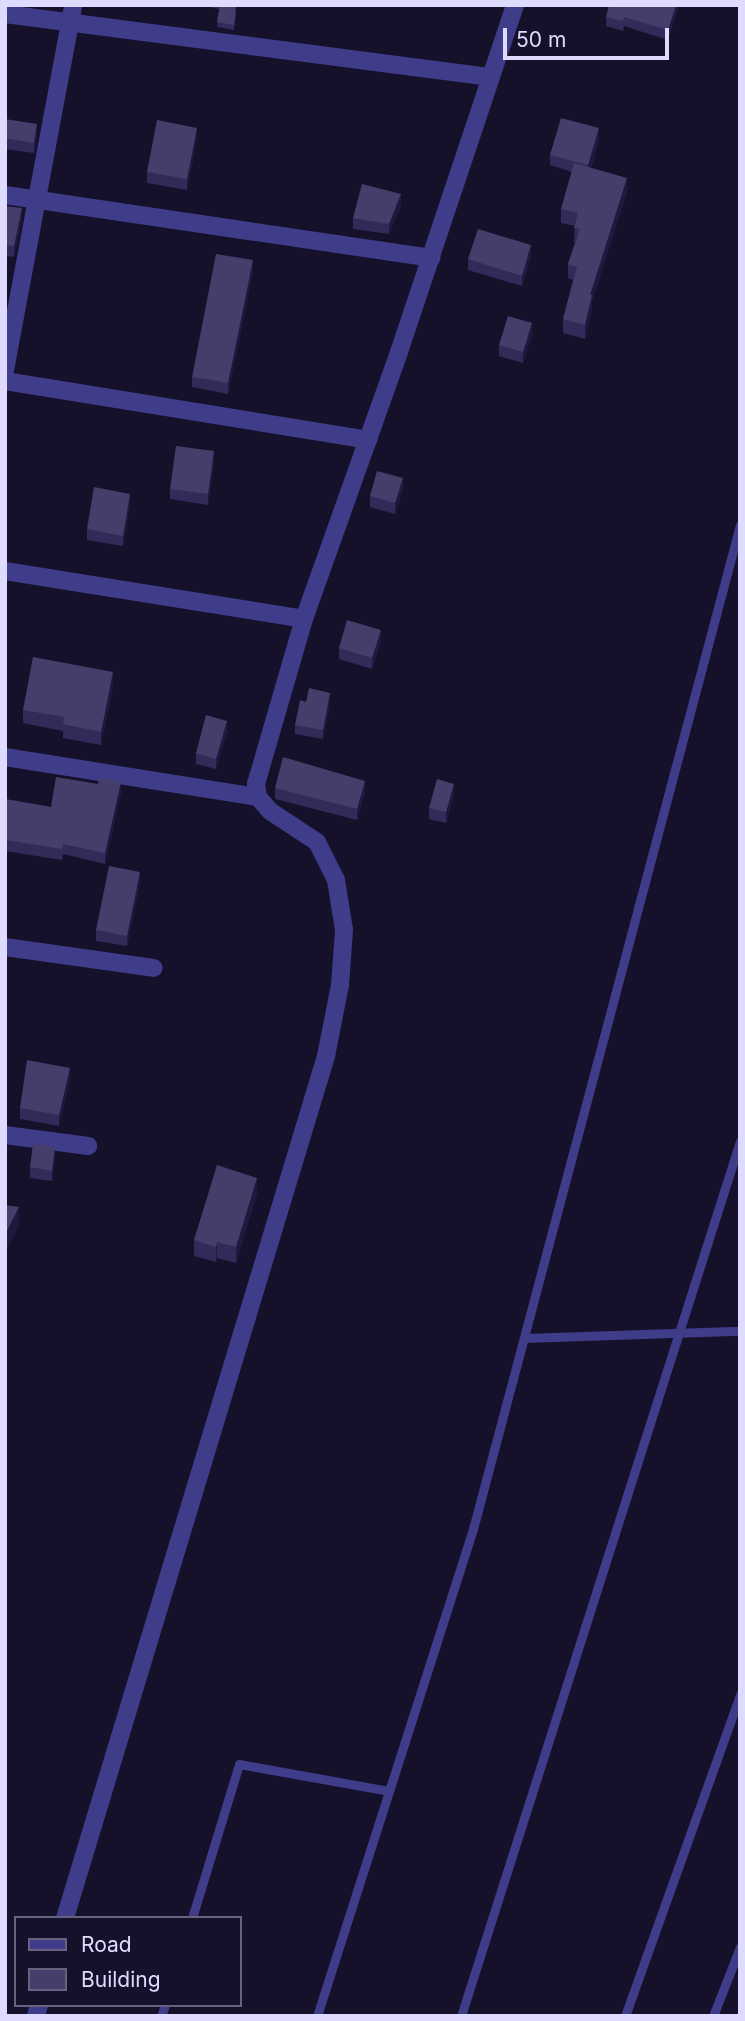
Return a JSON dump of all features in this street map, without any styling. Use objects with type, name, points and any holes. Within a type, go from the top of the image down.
[{"type":"street","points":[[66,1916],[326,1056],[340,985],[344,929],[335,880],[317,842],[270,811],[258,797],[256,784],[304,619],[431,258],[515,5]]},
{"type":"street","points":[[5,14],[71,14],[491,77]]},
{"type":"street","points":[[5,370],[71,14]]},
{"type":"street","points":[[5,194],[431,258]]},
{"type":"street","points":[[5,381],[368,440]]},
{"type":"street","points":[[5,570],[304,619]]},
{"type":"street","points":[[5,757],[258,797]]},
{"type":"street","points":[[5,947],[154,968]]},
{"type":"street","points":[[5,1135],[88,1146]]},
{"type":"lane","points":[[317,2016],[473,1529],[740,525]]},
{"type":"lane","points":[[461,2016],[740,1141]]},
{"type":"lane","points":[[524,1338],[740,1331]]},
{"type":"lane","points":[[625,2016],[740,1695]]},
{"type":"lane","points":[[193,1916],[239,1764],[389,1791]]},
{"type":"lane","points":[[713,2016],[740,1947]]},
{"type":"building","points":[[220,5],[236,7],[234,25],[217,22]]},
{"type":"building","points":[[609,5],[676,5],[668,30],[624,17],[623,21],[606,17]]},
{"type":"building","points":[[561,118],[599,128],[588,165],[550,155]]},
{"type":"building","points":[[5,119],[37,124],[34,143],[5,138]]},
{"type":"building","points":[[157,120],[197,128],[187,179],[147,172]]},
{"type":"building","points":[[574,163],[627,178],[590,295],[585,325],[563,319],[577,267],[568,264],[580,229],[574,228],[578,213],[561,209]]},
{"type":"building","points":[[362,184],[401,194],[389,224],[353,218]]},
{"type":"building","points":[[5,206],[22,208],[14,246],[5,245]]},
{"type":"building","points":[[478,229],[531,245],[522,276],[468,259]]},
{"type":"building","points":[[216,254],[253,260],[228,383],[192,377]]},
{"type":"building","points":[[508,316],[532,323],[523,352],[499,345]]},
{"type":"building","points":[[176,446],[214,451],[208,494],[170,489]]},
{"type":"building","points":[[377,471],[403,478],[395,503],[370,496]]},
{"type":"building","points":[[94,487],[130,494],[123,536],[87,529]]},
{"type":"building","points":[[347,620],[381,630],[372,658],[339,648]]},
{"type":"building","points":[[33,657],[113,672],[101,732],[63,724],[64,717],[23,710]]},
{"type":"building","points":[[309,688],[330,693],[323,730],[295,725],[300,700],[306,702]]},
{"type":"building","points":[[206,715],[227,721],[216,759],[196,753]]},
{"type":"building","points":[[283,757],[365,781],[357,809],[275,788]]},
{"type":"building","points":[[56,777],[98,784],[99,777],[121,782],[105,853],[63,844],[62,849],[5,840],[5,799],[51,807]]},
{"type":"building","points":[[437,779],[454,784],[446,812],[429,808]]},
{"type":"building","points":[[109,866],[140,872],[127,936],[96,930]]},
{"type":"building","points":[[27,1060],[70,1068],[59,1115],[20,1108]]},
{"type":"building","points":[[33,1144],[55,1147],[52,1171],[30,1167]]},
{"type":"building","points":[[217,1165],[257,1178],[236,1247],[217,1242],[216,1247],[194,1240]]},
{"type":"building","points":[[5,1205],[19,1207],[5,1235]]}]
